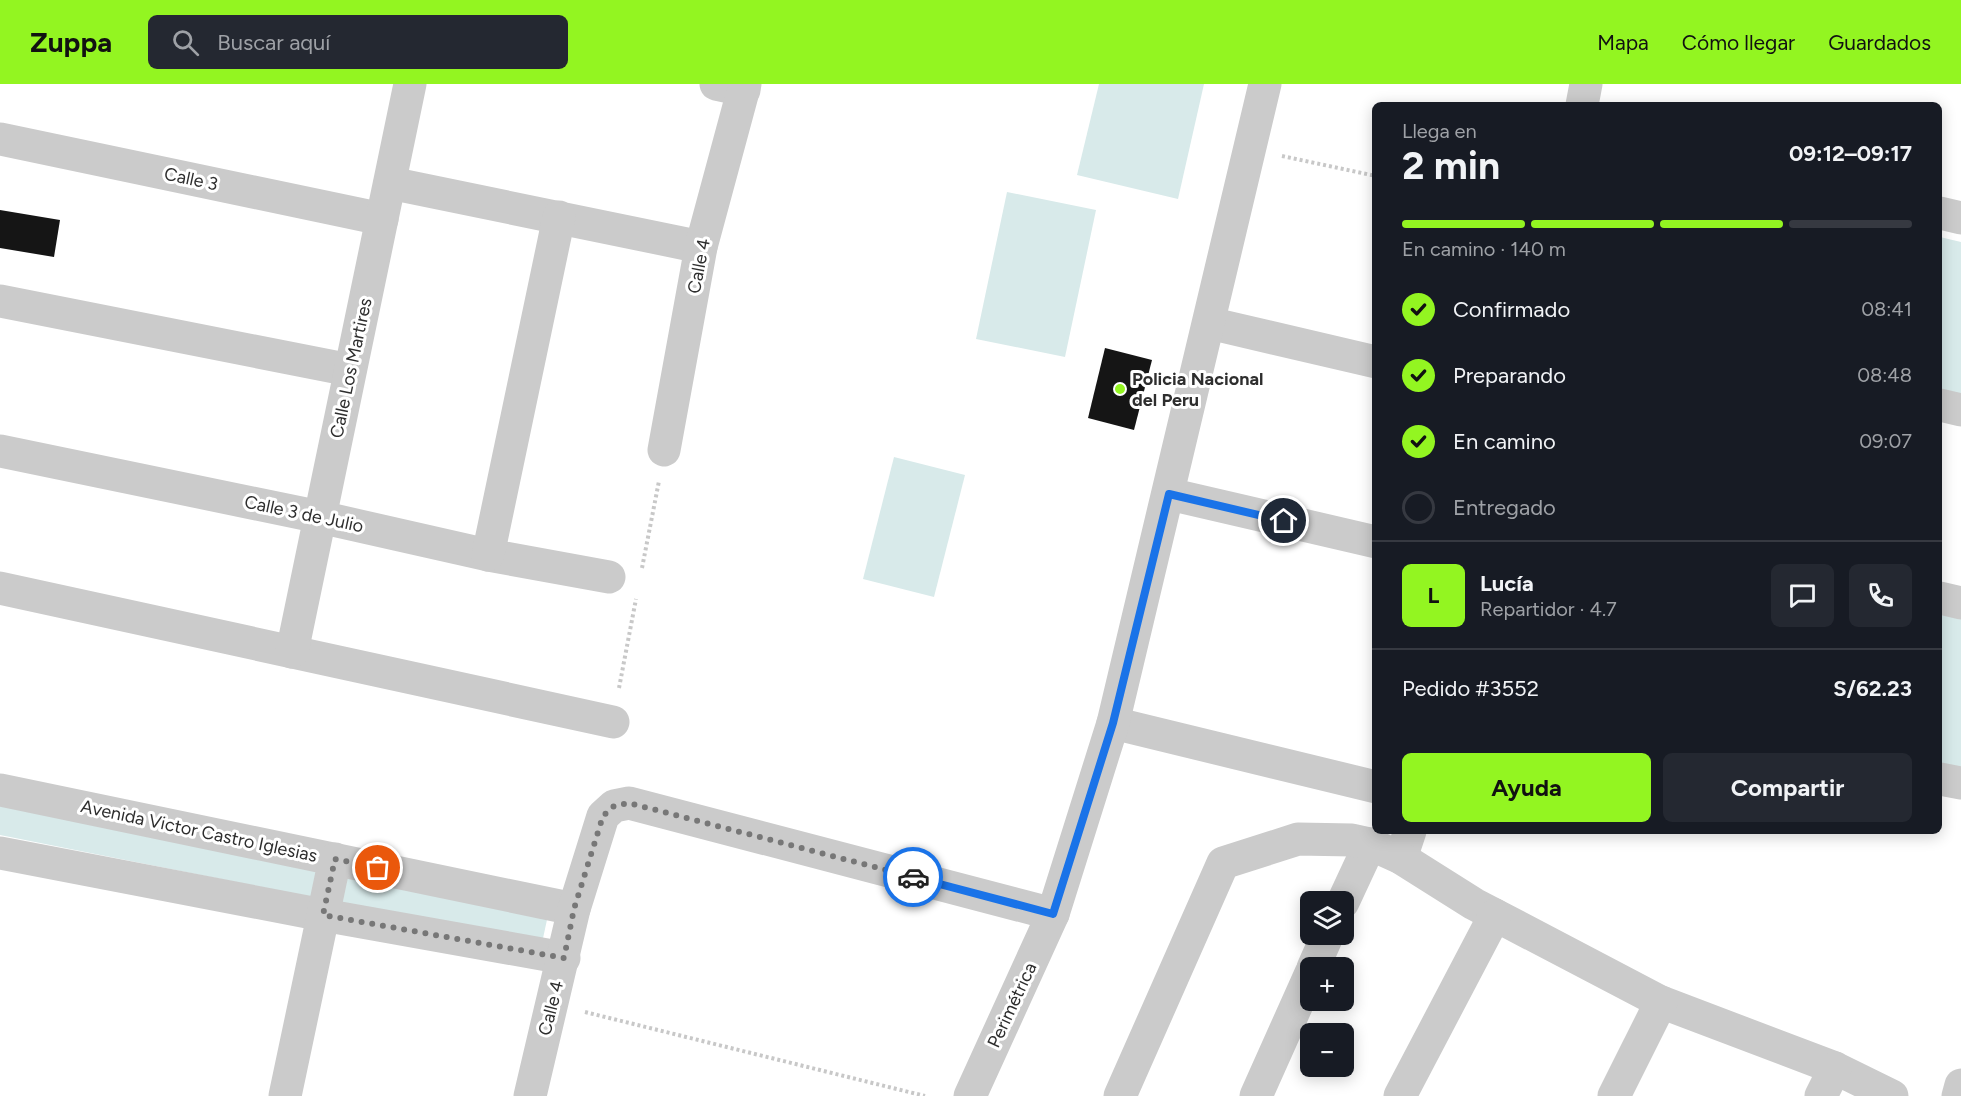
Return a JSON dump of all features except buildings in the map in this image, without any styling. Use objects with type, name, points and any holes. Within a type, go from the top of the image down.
[{"type":"street","name":"Calle Los Martires","points":[[292,652],[410,84]]},
{"type":"street","name":"Perimétrica","points":[[970,1096],[1053,914],[1113,723],[1265,84]]},
{"type":"street","points":[[1583,102],[1586,84]]},
{"type":"street","name":"Calle 4","points":[[664,450],[701,247],[735,86]]},
{"type":"street","name":"Calle 3","points":[[0,139],[382,219]]},
{"type":"street","points":[[390,183],[701,247]]},
{"type":"street","points":[[1942,213],[1961,218]]},
{"type":"street","points":[[488,555],[559,217]]},
{"type":"street","points":[[0,301],[350,370]]},
{"type":"street","points":[[1209,323],[1372,361]]},
{"type":"street","points":[[1942,405],[1961,410]]},
{"type":"street","name":"Calle 3 de Julio","points":[[0,451],[320,517],[488,555],[609,577]]},
{"type":"street","points":[[1169,494],[1372,541]]},
{"type":"street","points":[[0,588],[613,722]]},
{"type":"street","points":[[1942,598],[1961,603]]},
{"type":"street","points":[[1113,723],[1372,786]]},
{"type":"street","points":[[1942,779],[1961,783]]},
{"type":"street","name":"Avenida Victor Castro Iglesias","points":[[0,790],[574,909]]},
{"type":"street","name":"Calle 4","points":[[530,1096],[574,909],[603,816],[614,806],[629,803],[1053,914]]},
{"type":"street","points":[[1120,1096],[1223,863],[1298,839],[1406,844],[1495,915],[1661,1002],[1828,1082],[1892,1096]]},
{"type":"street","points":[[1348,891],[1370,844]]},
{"type":"street","points":[[0,853],[323,915],[564,958]]},
{"type":"street","points":[[285,1096],[335,859]]},
{"type":"street","points":[[1400,1096],[1495,915]]},
{"type":"street","points":[[1256,1096],[1300,998]]},
{"type":"street","points":[[1614,1096],[1661,1002]]},
{"type":"street","points":[[1958,1096],[1961,1085]]},
{"type":"path","points":[[1249,149],[1372,175]]},
{"type":"path","points":[[552,1003],[925,1096]]},
{"type":"shaded area","points":[[1099,84],[1204,84],[1178,199],[1077,175]]},
{"type":"shaded area","points":[[1007,192],[1096,210],[1065,357],[976,339]]},
{"type":"shaded area","points":[[1942,237],[1961,242],[1961,403],[1942,398]]},
{"type":"shaded area","points":[[894,457],[965,475],[934,597],[863,579]]},
{"type":"shaded area","points":[[1942,613],[1961,618],[1961,772],[1942,768]]},
{"type":"shaded area","points":[[0,805],[548,915],[542,943],[0,835]]},
{"type":"way so far","points":[[378,868],[335,859],[323,915],[564,958],[574,909],[603,816],[614,806],[629,803],[913,877]]},
{"type":"place","name":"Policia Nacional del Peru","points":[[1120,389]]},
{"type":"route","points":[[913,877],[1053,914],[1113,723],[1169,494],[1284,521]]}]
